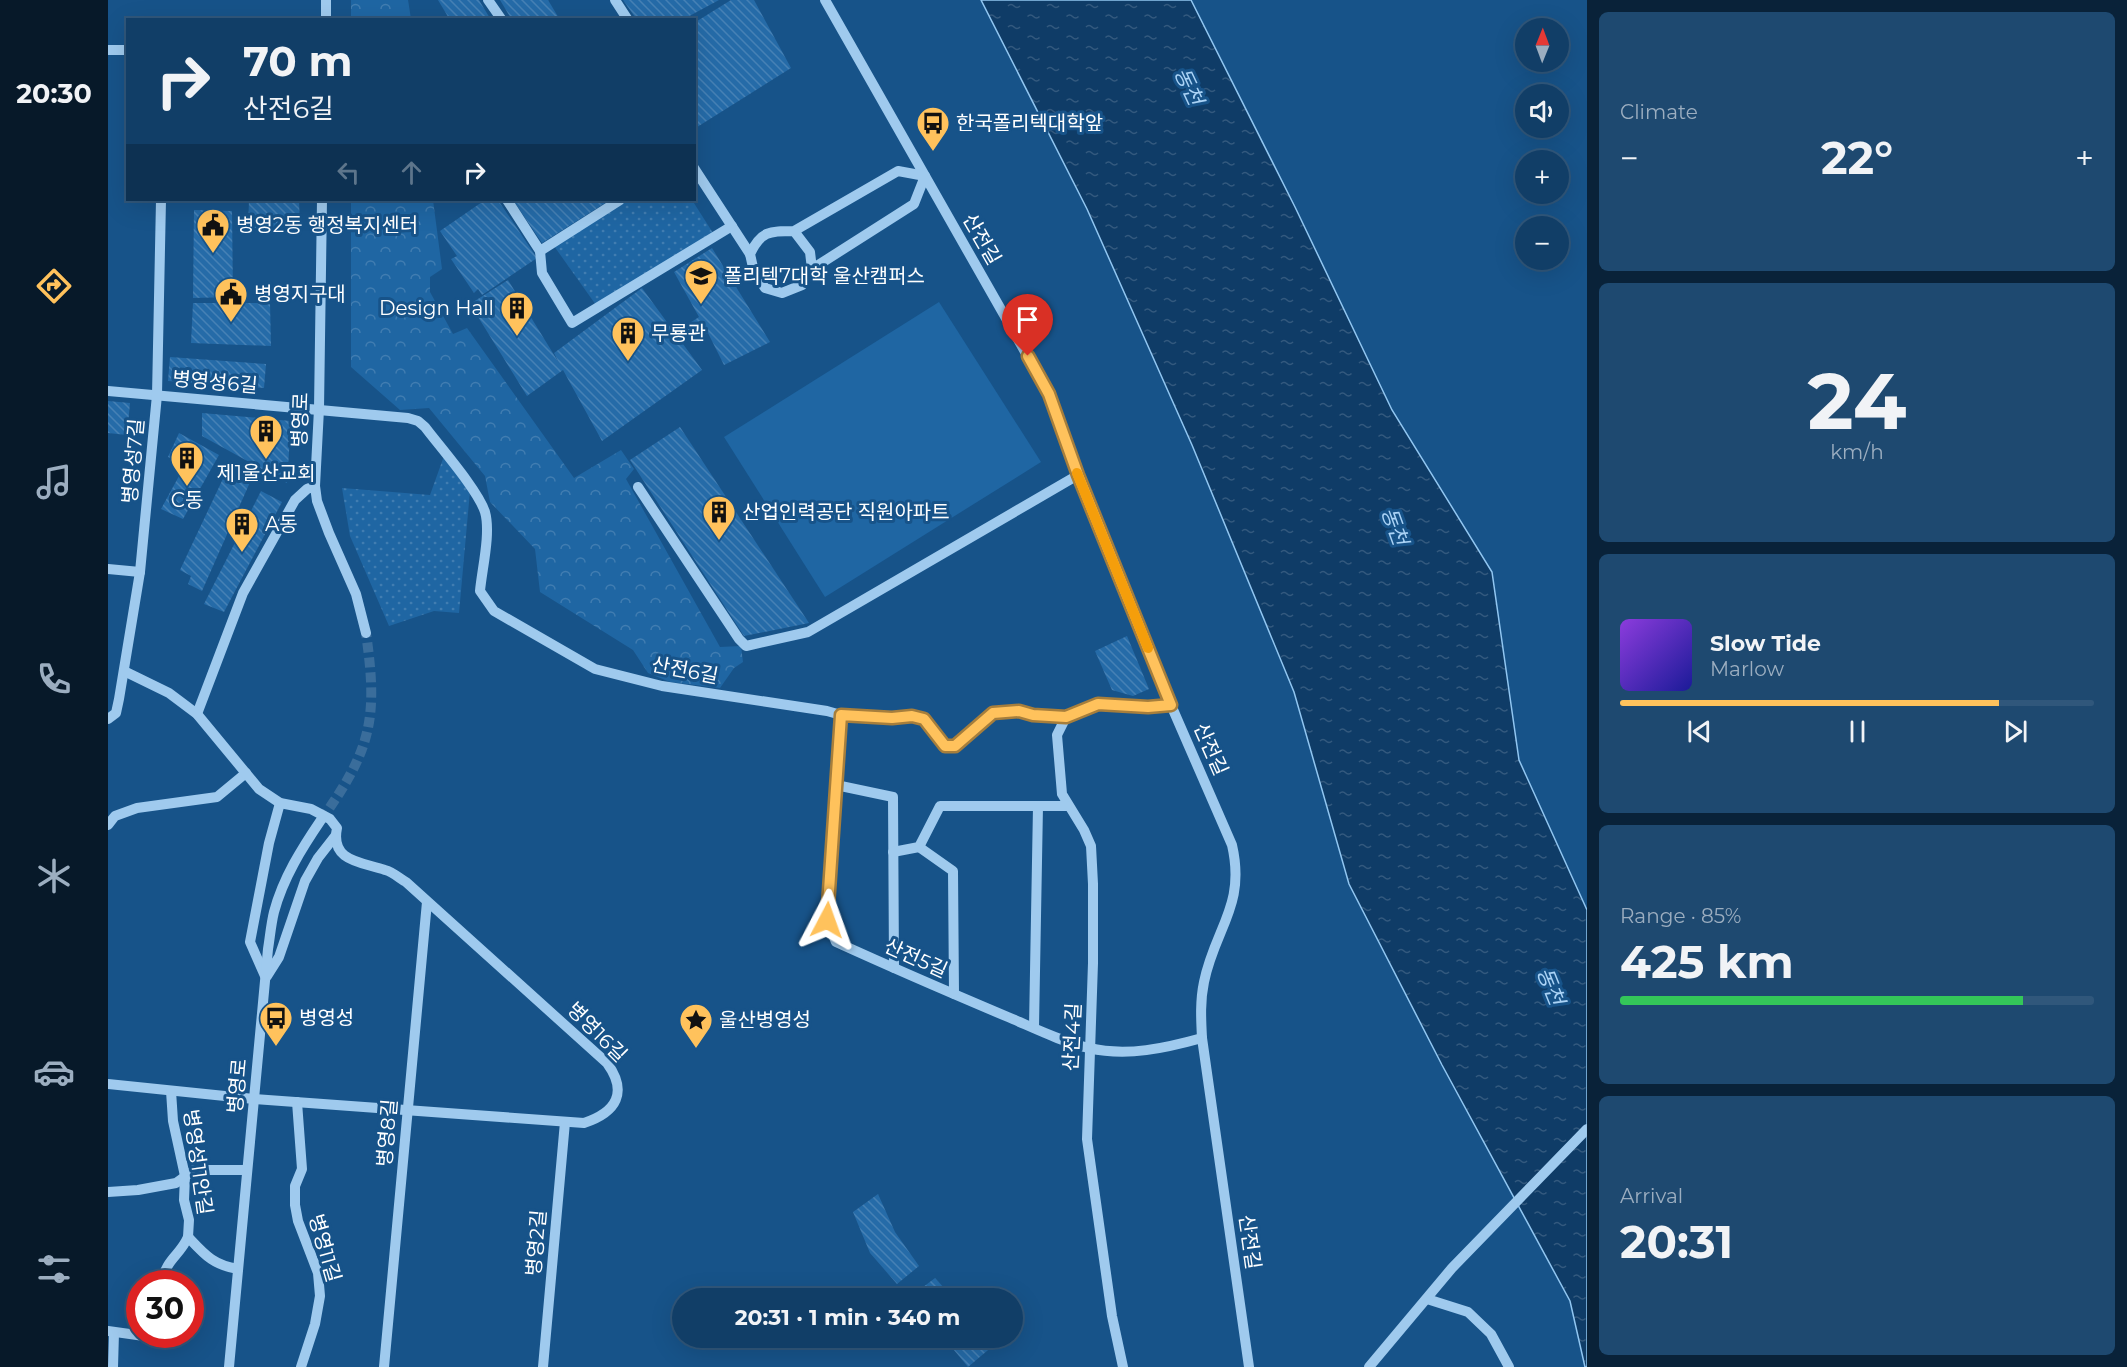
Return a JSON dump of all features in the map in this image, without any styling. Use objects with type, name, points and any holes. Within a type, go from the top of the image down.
[{"type":"street","points":[[326,0],[326,18]]},
{"type":"street","points":[[488,0],[501,18]]},
{"type":"street","points":[[615,0],[627,18]]},
{"type":"street","name":"산전길","points":[[825,0],[1049,394],[1078,475],[1171,705],[1214,799],[1232,845],[1236,862],[1235,893],[1210,960],[1204,983],[1201,1007],[1202,1038],[1249,1367]]},
{"type":"street","points":[[108,50],[126,50]]},
{"type":"street","points":[[696,171],[750,254],[754,272],[765,288],[782,293],[802,285],[812,269],[914,204],[925,176],[898,171],[794,231],[774,231],[757,240],[750,254]]},
{"type":"street","name":"병영성7길","points":[[108,719],[116,713],[140,572],[157,394],[161,201]]},
{"type":"street","name":"병영로","points":[[322,201],[319,409],[315,486],[317,501],[328,533],[356,594],[366,633]]},
{"type":"street","points":[[508,201],[540,251],[542,273],[572,323],[732,226]]},
{"type":"street","points":[[540,251],[618,201]]},
{"type":"street","points":[[794,231],[810,252],[812,269]]},
{"type":"street","name":"병영성6길","points":[[108,391],[319,409]]},
{"type":"street","name":"산전6길","points":[[319,409],[408,418],[418,421],[425,427],[477,497],[485,512],[486,532],[480,591],[494,611],[595,669],[662,686],[841,715],[892,718],[912,716],[924,719],[945,746],[955,746],[993,713],[1019,711],[1033,715],[1066,717],[1098,704],[1148,707],[1171,705]]},
{"type":"street","points":[[638,488],[739,639],[746,646],[808,632],[1078,475]]},
{"type":"street","points":[[197,714],[243,593],[294,500],[307,489],[315,486]]},
{"type":"street","points":[[108,569],[140,572]]},
{"type":"street","points":[[124,671],[169,693],[197,714],[259,789],[280,802],[269,843],[250,942],[266,978]]},
{"type":"street","name":"산전5길","points":[[841,715],[827,920],[836,942],[954,994],[1090,1049],[1145,1050],[1173,1046],[1202,1038]]},
{"type":"street","name":"산전4길","points":[[1066,717],[1057,735],[1062,794],[1091,846],[1093,963],[1087,1138],[1113,1316],[1123,1367]]},
{"type":"street","points":[[108,825],[115,816],[137,808],[217,797],[246,773]]},
{"type":"street","points":[[836,785],[893,797],[894,968]]},
{"type":"street","name":"병영16길","points":[[108,1084],[254,1100],[584,1123],[607,1111],[617,1098],[619,1087],[617,1077],[607,1063],[406,882],[389,871],[352,861],[340,852],[336,835],[337,828],[330,819],[311,809],[280,802]]},
{"type":"street","points":[[919,848],[940,806],[1067,806]]},
{"type":"street","points":[[1034,1027],[1038,806]]},
{"type":"street","name":"병영로","points":[[229,1367],[274,912],[300,850],[321,820]]},
{"type":"street","points":[[266,978],[282,949],[305,881],[318,858],[336,835]]},
{"type":"street","points":[[893,852],[919,848],[953,870],[954,994]]},
{"type":"street","name":"병영8길","points":[[384,1367],[427,902]]},
{"type":"street","name":"병영성11안길","points":[[166,1270],[168,1263],[184,1247],[188,1237],[189,1220],[184,1200],[185,1176],[174,1121],[171,1091]]},
{"type":"street","name":"병영11길","points":[[297,1102],[302,1169],[295,1186],[294,1205],[318,1273],[320,1296],[315,1324],[301,1367]]},
{"type":"street","name":"병영2길","points":[[543,1367],[565,1122]]},
{"type":"street","points":[[1369,1367],[1452,1268],[1587,1129]]},
{"type":"street","points":[[108,1192],[138,1190],[176,1183],[194,1170],[247,1170]]},
{"type":"street","name":"병영성11안길","points":[[188,1237],[209,1258],[222,1267],[238,1269]]},
{"type":"street","points":[[1427,1299],[1468,1312],[1491,1334],[1509,1367]]},
{"type":"street","points":[[113,1367],[111,1332],[126,1334]]},
{"type":"green space","points":[[351,0],[408,0],[411,18],[351,18]]},
{"type":"green space","points":[[351,201],[433,201],[442,269],[430,277],[430,292],[453,334],[467,328],[574,478],[621,450],[634,469],[626,479],[720,647],[741,646],[743,662],[734,668],[720,688],[670,682],[648,673],[633,650],[540,592],[535,549],[490,502],[485,476],[429,408],[400,410],[351,367]]},
{"type":"green space","points":[[625,201],[693,201],[713,233],[596,305],[554,246]]},
{"type":"green space","points":[[939,302],[1041,462],[825,597],[724,437]]},
{"type":"green space","points":[[444,456],[470,491],[459,613],[434,611],[389,626],[350,536],[342,488],[430,495]]},
{"type":"water","name":"동천","points":[[981,0],[1191,0],[1295,207],[1392,410],[1492,572],[1519,760],[1587,910],[1587,1367],[1585,1367],[1570,1301],[1442,1065],[1349,884],[1294,692],[1192,445],[1087,209]]},
{"type":"building","points":[[438,0],[479,0],[490,18],[449,18]]},
{"type":"building","points":[[500,0],[548,0],[559,18],[511,18]]},
{"type":"building","points":[[623,0],[719,0],[686,18],[636,18]]},
{"type":"building","points":[[731,0],[754,0],[791,68],[696,128],[696,22]]},
{"type":"building","points":[[249,201],[299,201],[300,227],[248,228]]},
{"type":"building","points":[[484,201],[499,201],[537,258],[482,295],[478,289],[474,293],[451,259],[457,256],[440,231]]},
{"type":"building","points":[[514,201],[608,201],[542,243]]},
{"type":"building","name":"병영2동 행정복지센터","points":[[194,210],[232,211],[233,297],[193,298]]},
{"type":"building","points":[[712,248],[770,342],[724,365],[708,333],[694,340],[685,326],[699,317],[674,272]]},
{"type":"building","name":"무룡관","points":[[508,280],[559,363],[554,353],[642,288],[702,370],[602,441],[563,370],[527,396],[470,304]]},
{"type":"building","name":"병영지구대","points":[[193,303],[270,303],[271,346],[191,343]]},
{"type":"building","points":[[170,357],[266,364],[264,388],[168,381]]},
{"type":"building","points":[[108,401],[130,403],[127,435],[108,433]]},
{"type":"building","name":"제1울산교회","points":[[202,413],[291,421],[287,483],[202,436]]},
{"type":"building","name":"산업인력공단 직원아파트","points":[[680,427],[809,623],[744,636],[630,460]]},
{"type":"building","name":"C동","points":[[179,433],[219,455],[183,519],[161,509],[185,465],[168,457]]},
{"type":"building","points":[[228,468],[251,480],[202,591],[188,584],[191,576],[180,570]]},
{"type":"building","name":"A동","points":[[261,491],[282,502],[224,612],[204,604]]},
{"type":"building","points":[[1127,636],[1149,689],[1133,696],[1112,690],[1095,651]]},
{"type":"building","points":[[878,1194],[895,1232],[919,1266],[897,1284],[870,1253],[853,1212]]},
{"type":"building","points":[[935,1278],[944,1288],[922,1288]]},
{"type":"building","points":[[952,1348],[990,1348],[968,1367]]},
{"type":"tunnel","points":[[321,820],[351,773],[367,732],[371,688],[366,633]]},
{"type":"slow traffic","points":[[1077,473],[1148,648]]},
{"type":"place","name":"한국폴리텍대학앞","points":[[933,152]]},
{"type":"place","name":"병영2동 행정복지센터","points":[[213,254]]},
{"type":"place","name":"폴리텍7대학 울산캠퍼스","points":[[701,305]]},
{"type":"place","name":"병영지구대","points":[[231,323]]},
{"type":"place","name":"Design Hall","points":[[517,337]]},
{"type":"place","name":"무룡관","points":[[628,362]]},
{"type":"place","name":"제1울산교회","points":[[266,460]]},
{"type":"place","name":"C동","points":[[187,487]]},
{"type":"place","name":"산업인력공단 직원아파트","points":[[719,541]]},
{"type":"place","name":"A동","points":[[242,553]]},
{"type":"place","name":"병영성","points":[[276,1047]]},
{"type":"place","name":"울산병영성","points":[[696,1049]]},
{"type":"route","points":[[827,920],[841,715],[892,718],[912,716],[924,719],[945,746],[955,746],[993,713],[1019,711],[1033,715],[1066,717],[1098,704],[1148,707],[1171,705],[1078,475],[1049,394],[1028,356]]}]
